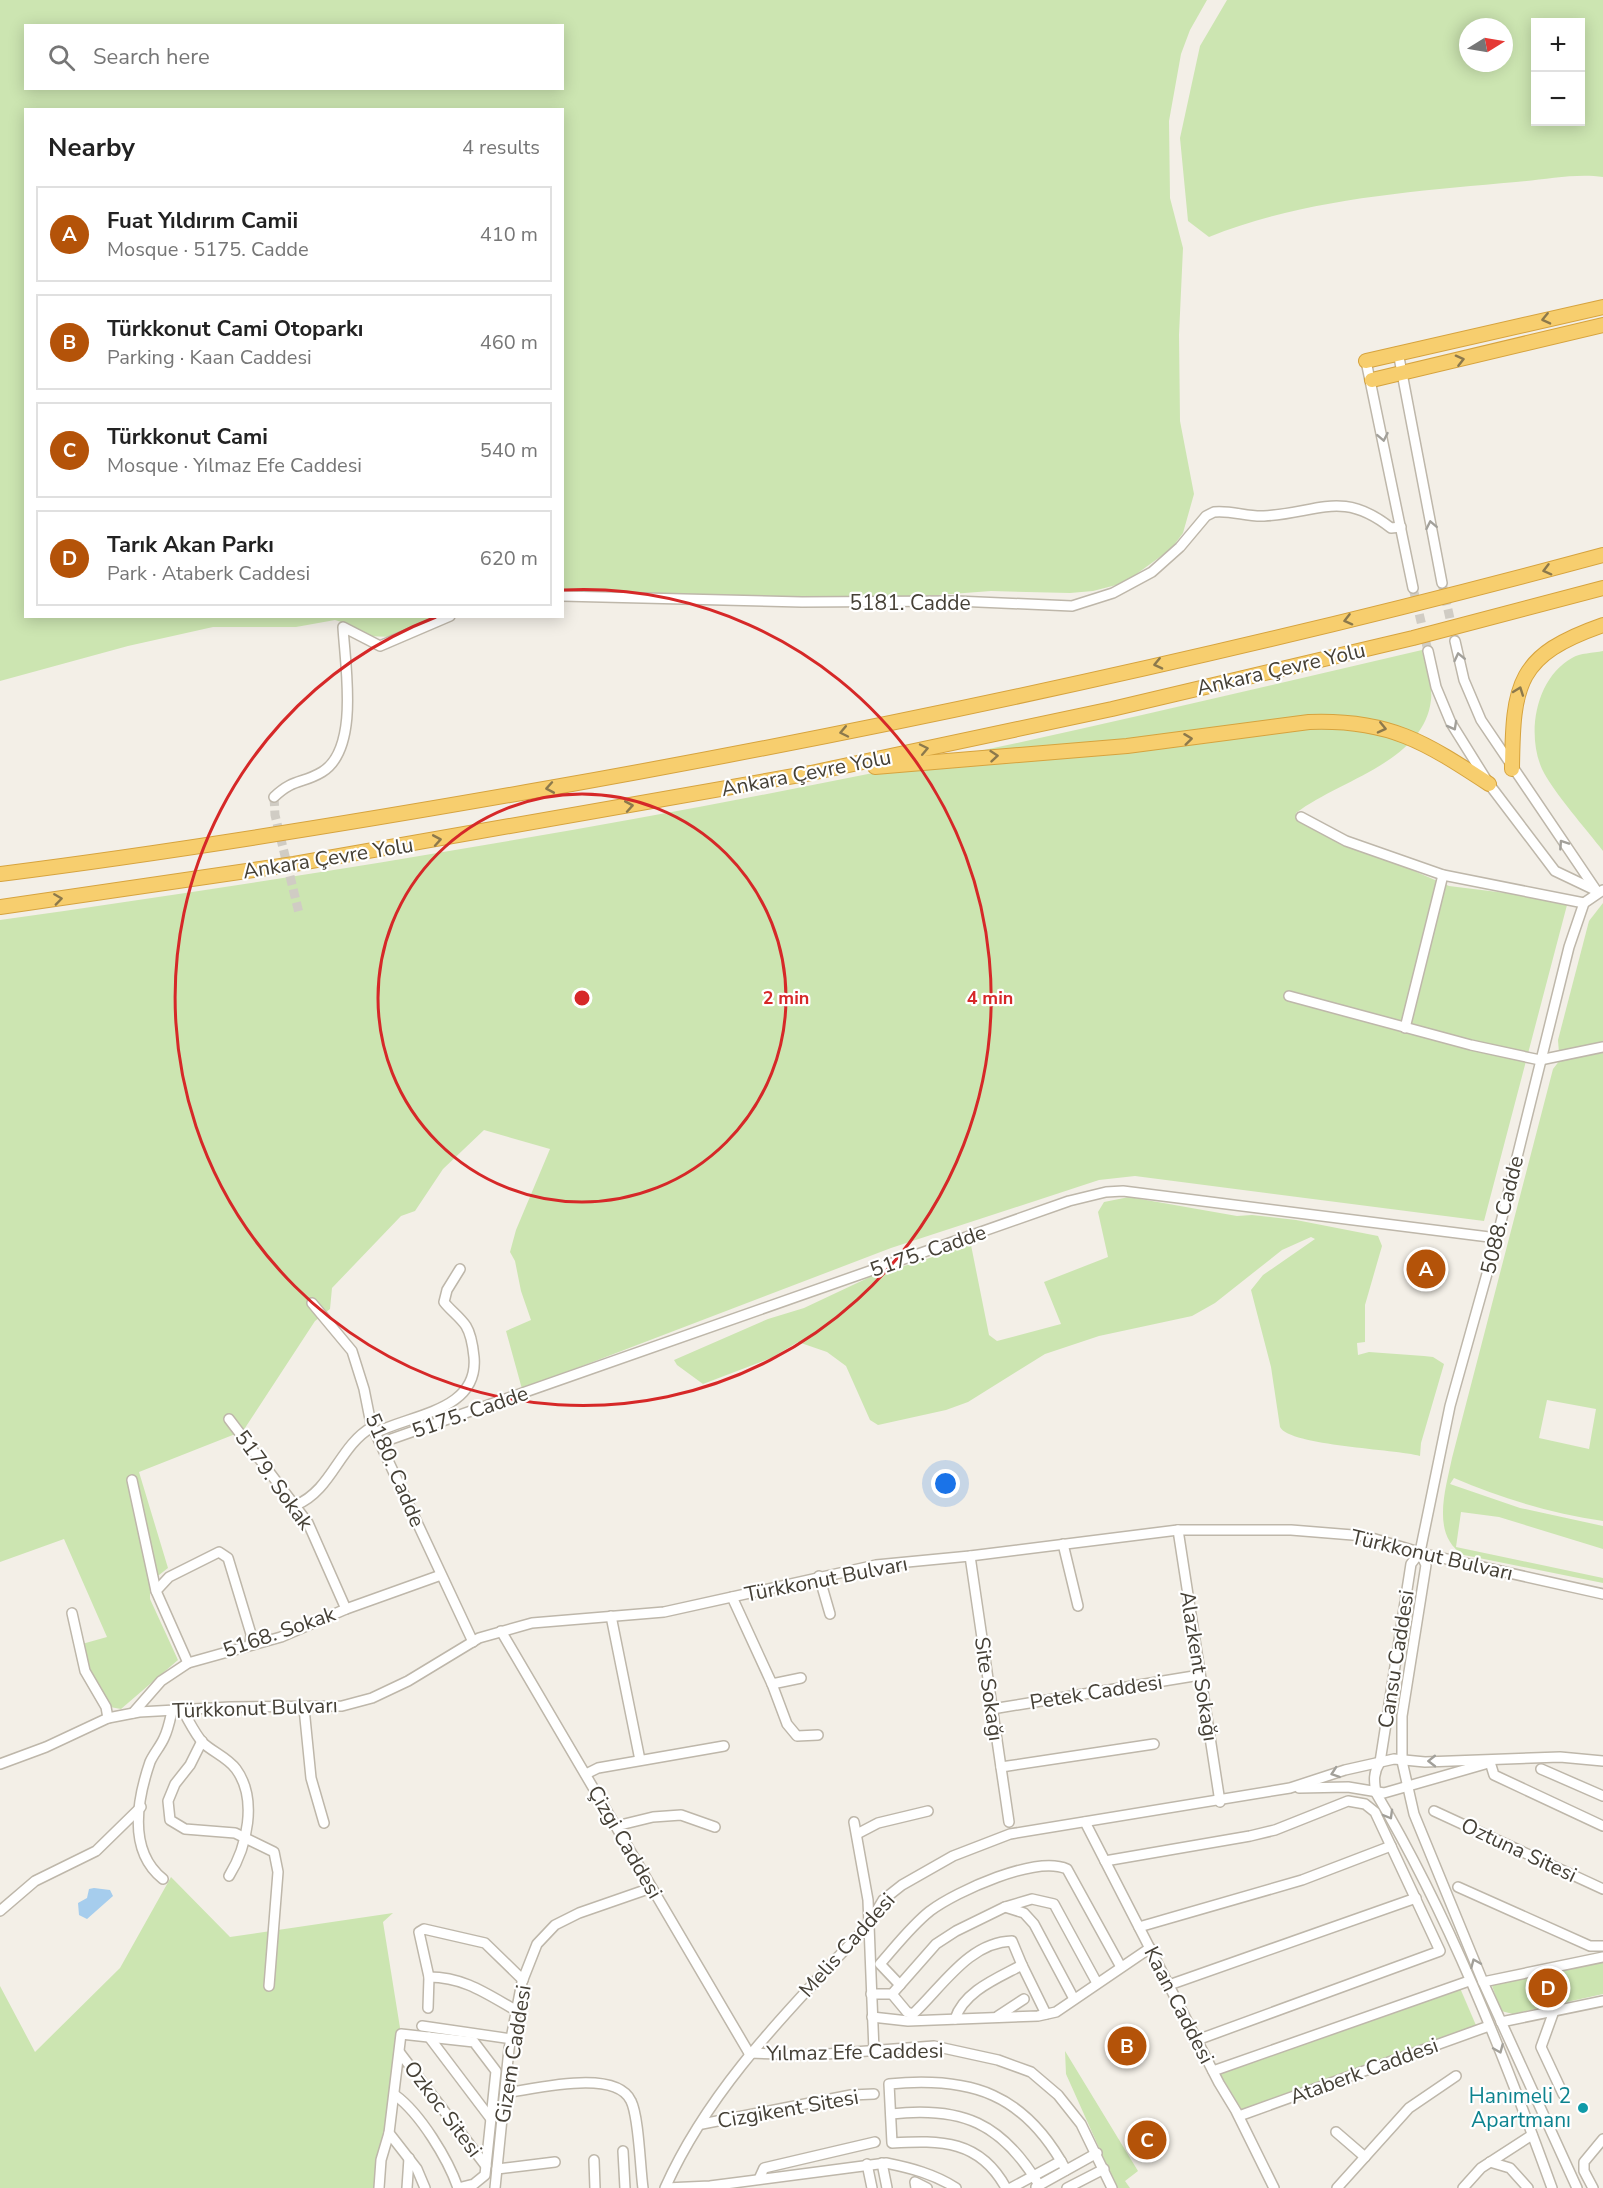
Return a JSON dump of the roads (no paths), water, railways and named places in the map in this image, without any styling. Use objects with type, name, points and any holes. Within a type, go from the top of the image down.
[{"type":"highway","points":[[1366,361],[1603,307]]},
{"type":"highway","points":[[1372,380],[1603,325]]},
{"type":"highway","name":"Ankara Çevre Yolu","points":[[0,874],[379,818],[802,741],[1286,635],[1603,555]]},
{"type":"highway","name":"Ankara Çevre Yolu","points":[[0,907],[294,864],[810,773],[1134,704],[1413,638],[1603,588]]},
{"type":"highway","points":[[1512,769],[1512,720],[1518,689],[1538,656],[1573,636],[1603,625]]},
{"type":"highway","points":[[810,773],[1127,746],[1309,722],[1335,721],[1365,724],[1412,737],[1438,750],[1489,784]]},
{"type":"street","points":[[1398,352],[1442,583]]},
{"type":"street","points":[[1366,361],[1372,380],[1413,588]]},
{"type":"street","name":"5181. Cadde","points":[[564,596],[1072,606],[1113,593],[1152,572],[1180,547],[1206,516],[1224,511],[1252,516],[1270,516],[1332,505],[1355,507],[1374,515],[1391,528],[1401,527]]},
{"type":"street","points":[[274,797],[288,784],[322,772],[334,761],[343,745],[347,721],[343,627],[380,646],[445,618]]},
{"type":"street","points":[[1455,641],[1464,680],[1480,720],[1512,769],[1600,891]]},
{"type":"street","points":[[1428,651],[1436,687],[1451,723],[1489,784],[1555,871],[1600,891]]},
{"type":"street","points":[[1301,817],[1346,841],[1443,875],[1584,903]]},
{"type":"street","points":[[1405,1028],[1443,875]]},
{"type":"street","name":"5088. Cadde","points":[[1420,1552],[1450,1406],[1497,1238],[1569,947],[1584,903],[1600,891]]},
{"type":"street","points":[[1289,996],[1471,1045],[1540,1060],[1603,1047]]},
{"type":"street","name":"5175. Cadde","points":[[380,1443],[1069,1201],[1106,1192],[1123,1191],[1497,1238]]},
{"type":"street","points":[[296,1505],[317,1493],[349,1447],[361,1434],[459,1399],[468,1388],[476,1370],[474,1349],[466,1326],[444,1302],[447,1290],[460,1269]]},
{"type":"street","name":"5180. Cadde","points":[[312,1303],[352,1351],[374,1430],[473,1642]]},
{"type":"street","name":"5179. Sokak","points":[[229,1419],[296,1505],[318,1543],[346,1609]]},
{"type":"street","points":[[132,1480],[156,1591],[188,1663]]},
{"type":"street","name":"Türkkonut Bulvarı","points":[[0,1764],[46,1748],[108,1718],[133,1713],[230,1707],[342,1706],[372,1698],[408,1681],[473,1642],[501,1631],[532,1623],[664,1612],[876,1565],[970,1556],[1178,1530],[1291,1530],[1354,1535],[1603,1594]]},
{"type":"street","name":"Alazkent Sokağı","points":[[1178,1530],[1220,1802]]},
{"type":"street","points":[[1063,1544],[1078,1606]]},
{"type":"street","points":[[156,1591],[169,1577],[219,1552],[228,1558],[250,1634],[249,1645]]},
{"type":"street","name":"Cansu Caddesi","points":[[1376,1792],[1374,1776],[1380,1762],[1411,1564],[1420,1552],[1426,1565],[1402,1716],[1402,1761],[1407,1773],[1407,1785],[1414,1814],[1483,1982],[1577,2188]]},
{"type":"street","name":"Site Sokağı","points":[[970,1556],[1009,1822]]},
{"type":"street","name":"5168. Sokak","points":[[133,1713],[161,1681],[188,1663],[281,1637],[346,1609],[441,1575]]},
{"type":"street","points":[[819,1576],[830,1614]]},
{"type":"street","points":[[732,1597],[788,1724],[797,1736],[818,1735]]},
{"type":"street","points":[[72,1613],[85,1671],[106,1707],[108,1718]]},
{"type":"street","points":[[611,1616],[640,1760]]},
{"type":"street","name":"Çizgi Caddesi","points":[[501,1631],[749,2053]]},
{"type":"street","name":"Petek Caddesi","points":[[992,1709],[1200,1675]]},
{"type":"street","points":[[772,1684],[801,1678]]},
{"type":"street","points":[[304,1708],[311,1778],[324,1823]]},
{"type":"street","points":[[163,1879],[153,1870],[141,1848],[137,1832],[150,1764],[164,1739],[172,1711]]},
{"type":"street","points":[[183,1711],[202,1742],[235,1767],[242,1781],[247,1804],[246,1837],[238,1862],[229,1876]]},
{"type":"street","points":[[202,1742],[190,1765],[175,1784],[168,1801],[170,1820],[185,1829],[224,1831],[246,1837],[274,1852],[278,1872],[268,1986]]},
{"type":"street","points":[[1001,1767],[1154,1744]]},
{"type":"street","points":[[586,1774],[598,1768],[724,1746]]},
{"type":"street","name":"Melis Caddesi","points":[[666,2188],[702,2124],[749,2053],[868,1925],[883,1900],[902,1885],[953,1856],[1010,1834],[1220,1802],[1290,1788],[1346,1770],[1394,1759],[1402,1761],[1560,1757],[1603,1761]]},
{"type":"street","name":"Melis Caddesi","points":[[1290,1788],[1348,1787],[1376,1792],[1393,1791],[1407,1785],[1504,1759]]},
{"type":"street","points":[[1490,1762],[1494,1775],[1603,1826]]},
{"type":"street","points":[[1541,1769],[1603,1796]]},
{"type":"street","points":[[1376,1792],[1435,1905],[1469,1981],[1489,2026],[1552,2188]]},
{"type":"street","points":[[1105,1861],[1275,1830],[1348,1801],[1365,1804],[1375,1812],[1440,1951],[1197,2040]]},
{"type":"street","points":[[0,1911],[35,1881],[96,1851],[141,1807]]},
{"type":"street","points":[[857,1834],[878,1823],[927,1810]]},
{"type":"street","name":"Oztuna Sitesi","points":[[1434,1811],[1603,1889]]},
{"type":"street","points":[[616,1826],[653,1817],[681,1815],[715,1827]]},
{"type":"street","points":[[855,1822],[868,1900],[874,2051]]},
{"type":"street","name":"Kaan Caddesi","points":[[1085,1822],[1213,2071],[1239,2116],[1274,2188]]},
{"type":"street","points":[[1139,1927],[1302,1880],[1391,1846]]},
{"type":"street","points":[[900,1985],[880,1964],[911,1928],[932,1910],[1001,1877],[1056,1864],[1067,1869],[1121,1967]]},
{"type":"street","points":[[1458,1887],[1590,1946],[1603,1946]]},
{"type":"street","name":"Gizem Caddesi","points":[[495,2188],[512,2039],[523,1980],[537,1944],[555,1925],[579,1913],[651,1888]]},
{"type":"street","points":[[1169,1985],[1416,1898]]},
{"type":"street","points":[[871,1994],[887,1994],[900,1985],[936,1944],[979,1919],[1005,1907],[1032,1899],[1054,1904],[1098,1983]]},
{"type":"street","points":[[1005,1907],[1024,1913],[1034,1924],[1074,1999]]},
{"type":"street","points":[[428,2008],[429,1977],[419,1932],[424,1929],[484,1943],[523,1980]]},
{"type":"street","points":[[887,1994],[907,2012],[913,2014],[961,1963],[1002,1941],[1012,1941],[1046,2014]]},
{"type":"street","points":[[872,2017],[908,2021],[996,2018],[1056,2012],[1150,1948]]},
{"type":"street","points":[[1483,1982],[1603,1957]]},
{"type":"street","points":[[955,2019],[965,2001],[979,1990],[1022,1965]]},
{"type":"street","points":[[429,1977],[449,1977],[468,1983],[517,2011]]},
{"type":"street","points":[[1213,2071],[1469,1981]]},
{"type":"street","points":[[996,2018],[1024,1999]]},
{"type":"street","points":[[1501,2022],[1603,2001]]},
{"type":"street","points":[[1554,2011],[1541,2047],[1563,2094]]},
{"type":"street","points":[[422,2026],[512,2039]]},
{"type":"street","name":"Ataberk Caddesi","points":[[1239,2116],[1489,2026]]},
{"type":"street","name":"Ozkoc Sitesi","points":[[379,2188],[381,2160],[389,2133],[395,2095],[401,2034],[474,2042],[496,2072],[486,2166],[482,2180],[458,2188],[437,2146],[412,2110],[395,2095]]},
{"type":"street","name":"Ozkoc Sitesi","points":[[429,2037],[491,2119]]},
{"type":"street","name":"Yılmaz Efe Caddesi","points":[[749,2053],[814,2055],[934,2046],[998,2060],[1031,2072],[1058,2095],[1081,2124],[1112,2188]]},
{"type":"street","name":"Ozkoc Sitesi","points":[[400,2053],[486,2166]]},
{"type":"street","points":[[1337,2188],[1409,2109],[1456,2076]]},
{"type":"street","points":[[1006,2188],[974,2151],[952,2144],[925,2141],[892,2143],[889,2084],[926,2080],[960,2084],[992,2094],[1017,2109],[1036,2126],[1063,2166]]},
{"type":"street","points":[[505,2093],[590,2082],[610,2083],[625,2090],[633,2103],[643,2188]]},
{"type":"street","name":"Cizgikent Sitesi","points":[[702,2124],[851,2095],[874,2094]]},
{"type":"street","points":[[891,2114],[921,2110],[951,2113],[980,2122],[1004,2139],[1035,2184]]},
{"type":"street","points":[[1336,2132],[1365,2157]]},
{"type":"street","points":[[389,2133],[409,2158],[425,2188]]},
{"type":"street","points":[[1464,2188],[1481,2168],[1532,2135]]},
{"type":"street","points":[[1593,2188],[1584,2171],[1584,2162],[1603,2139]]},
{"type":"street","points":[[759,2179],[764,2168],[875,2142]]},
{"type":"street","points":[[623,2151],[625,2188]]},
{"type":"street","points":[[1011,2188],[1035,2184],[1063,2166],[1096,2153]]},
{"type":"street","points":[[406,2188],[409,2158]]},
{"type":"street","points":[[594,2160],[595,2188]]},
{"type":"street","points":[[497,2169],[555,2162]]},
{"type":"street","points":[[1490,2162],[1510,2168],[1528,2188]]},
{"type":"street","points":[[666,2188],[710,2186],[882,2163],[915,2169],[940,2178],[956,2188]]},
{"type":"street","points":[[882,2163],[886,2188]]},
{"type":"street","points":[[867,2164],[872,2188]]},
{"type":"street","points":[[1070,2187],[1104,2169]]},
{"type":"street","points":[[916,2188],[915,2182],[927,2188]]},
{"type":"water","points":[[89,1889],[110,1890],[113,1896],[87,1919],[79,1915],[78,1903],[87,1898]]},
{"type":"tunnel","points":[[1442,583],[1455,641]]},
{"type":"tunnel","points":[[1413,588],[1428,651]]},
{"type":"tunnel","points":[[274,797],[275,815],[299,913]]},
{"type":"place","name":"Fuat Yıldırım Camii","points":[[1426,1269]]},
{"type":"place","name":"Tarık Akan Parkı","points":[[1548,1988]]},
{"type":"place","name":"Türkkonut Cami Otoparkı","points":[[1127,2046]]},
{"type":"place","name":"Hanımeli 2 Apartmanı","points":[[1583,2108]]},
{"type":"place","name":"Türkkonut Cami","points":[[1147,2140]]}]
